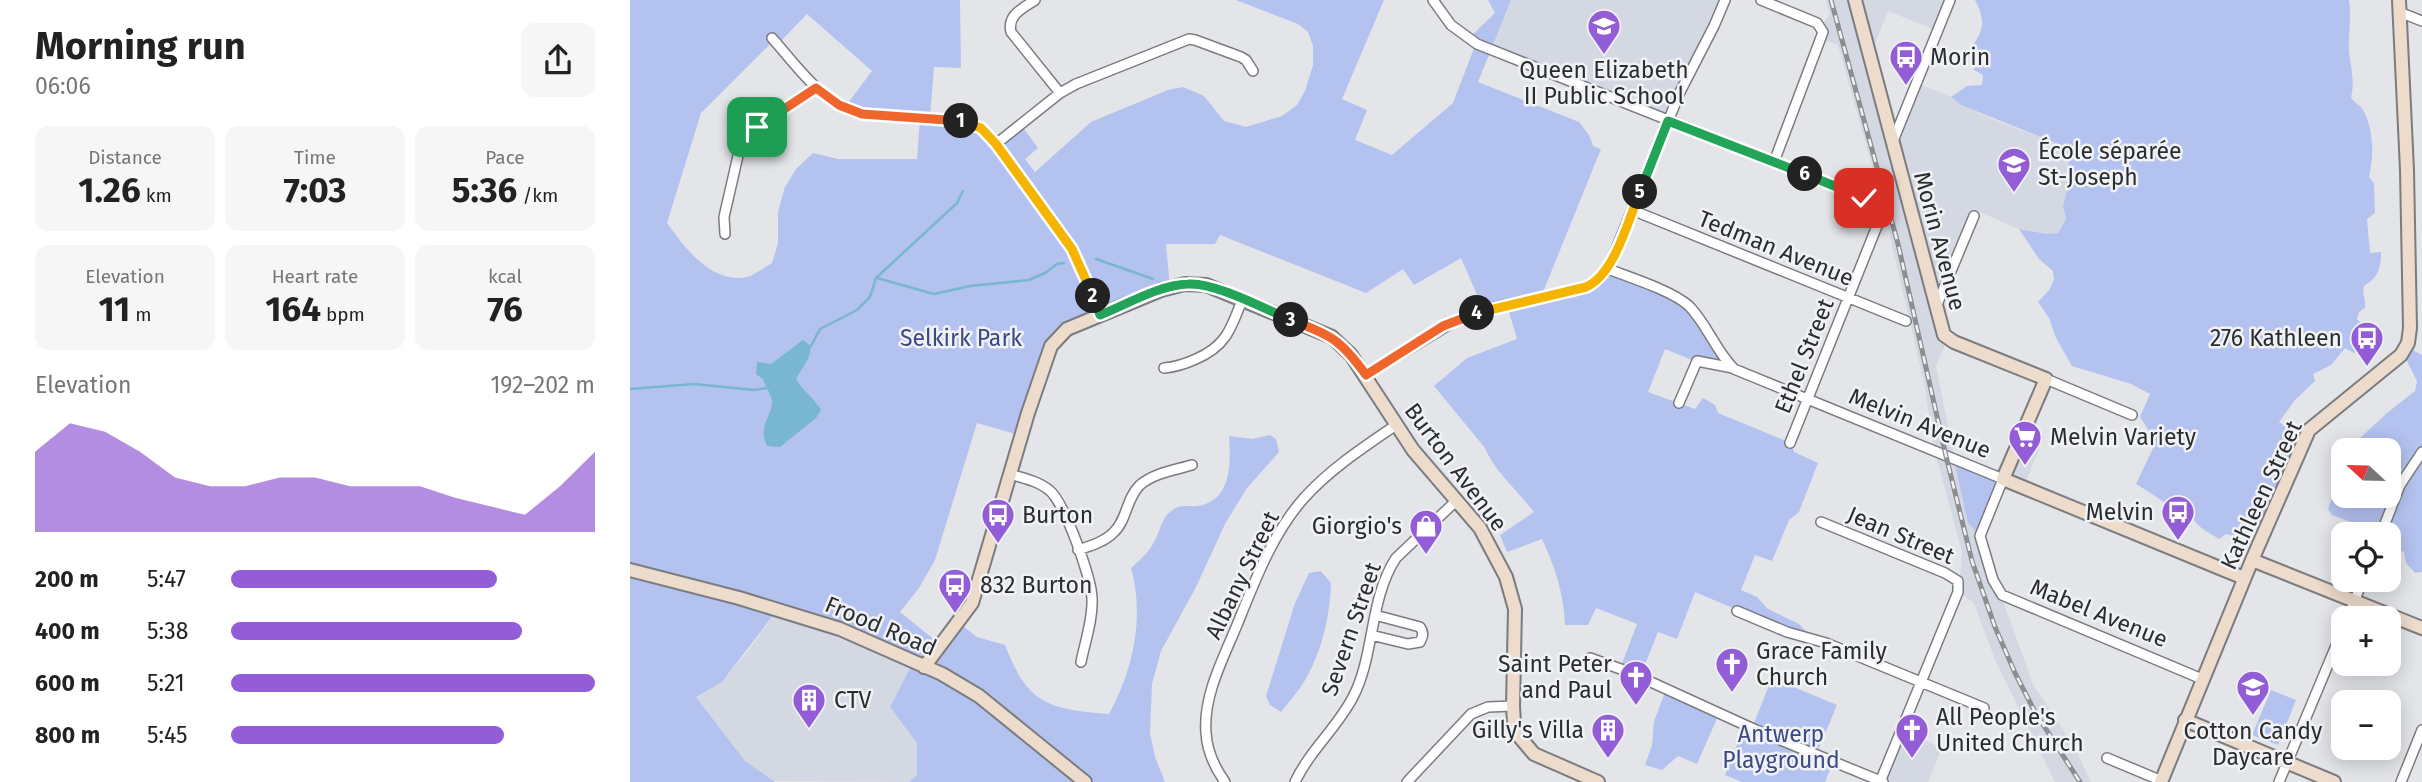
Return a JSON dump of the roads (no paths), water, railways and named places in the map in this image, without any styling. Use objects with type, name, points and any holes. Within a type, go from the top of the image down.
[{"type":"street","points":[[1035,0],[1014,15],[1011,32],[1060,93]]},
{"type":"street","points":[[1433,0],[1451,25],[1477,44],[1774,162],[1822,38],[1820,26],[1761,0]]},
{"type":"street","points":[[1366,375],[1455,321],[1496,307],[1586,287],[1597,281],[1608,269],[1686,78],[1725,0]]},
{"type":"street","name":"Morin Avenue","points":[[1854,0],[1936,307],[1948,339],[2132,415]]},
{"type":"street","points":[[1892,141],[1950,0]]},
{"type":"street","points":[[2399,6],[2422,21]]},
{"type":"street","name":"Kathleen Street","points":[[2162,781],[2244,578],[2309,429],[2400,355],[2408,343],[2407,170],[2399,6]]},
{"type":"street","points":[[772,38],[816,88],[839,105],[862,114],[970,122],[981,128],[996,144],[1072,249],[1100,315]]},
{"type":"street","points":[[996,144],[1060,93],[1076,84],[1189,40],[1241,57],[1253,71]]},
{"type":"street","points":[[725,234],[723,217],[740,147],[757,127],[816,88]]},
{"type":"street","name":"Ethel Street","points":[[1774,162],[1875,205],[1880,215],[1790,443]]},
{"type":"street","name":"Tedman Avenue","points":[[1632,210],[1906,321]]},
{"type":"street","points":[[1936,307],[1974,216]]},
{"type":"street","name":"Melvin Avenue","points":[[1608,269],[1686,303],[1714,346],[1734,369],[2244,578]]},
{"type":"street","name":"Burton Avenue","points":[[923,667],[972,603],[1009,474],[1051,346],[1067,329],[1161,290],[1185,284],[1206,285],[1332,337],[1351,355],[1418,456],[1486,537],[1511,593],[1515,609],[1513,706],[1518,735],[1534,754],[1598,782]]},
{"type":"street","points":[[1164,368],[1181,365],[1220,346],[1242,300]]},
{"type":"street","points":[[1679,403],[1697,361],[1734,369]]},
{"type":"street","name":"Mabel Avenue","points":[[2046,379],[1980,536],[1993,580],[2002,595],[2008,598],[2202,679]]},
{"type":"street","name":"Albany Street","points":[[1225,782],[1207,743],[1208,705],[1217,676],[1263,565],[1286,522],[1317,484],[1396,425]]},
{"type":"street","points":[[2386,522],[2400,485],[2422,452]]},
{"type":"street","points":[[1078,550],[1099,542],[1115,531],[1132,495],[1142,484],[1158,475],[1192,465]]},
{"type":"street","points":[[1009,474],[1031,481],[1054,494],[1063,509],[1090,585],[1092,600],[1081,662]]},
{"type":"street","name":"Severn Street","points":[[1295,782],[1307,760],[1353,698],[1385,578],[1396,558],[1457,500]]},
{"type":"street","name":"Jean Street","points":[[1821,522],[1945,573],[1958,581],[1958,592],[1881,782]]},
{"type":"street","points":[[2252,560],[2422,628]]},
{"type":"street","name":"Frood Road","points":[[630,570],[840,629],[942,674],[979,696],[1085,782]]},
{"type":"street","points":[[2353,606],[2358,592]]},
{"type":"street","points":[[1737,611],[1984,708]]},
{"type":"street","points":[[1371,635],[1413,645],[1422,638],[1423,632],[1420,628],[1375,615]]},
{"type":"street","points":[[1590,658],[1629,672],[1756,730],[1881,782]]},
{"type":"street","points":[[2279,782],[2331,658]]},
{"type":"street","points":[[1407,782],[1471,714],[1488,708],[1513,706]]},
{"type":"street","points":[[2185,720],[2334,782]]},
{"type":"street","points":[[2401,782],[2422,730]]},
{"type":"street","points":[[2106,758],[2162,781]]},
{"type":"waterway","points":[[811,346],[820,329],[857,310],[870,297],[876,278],[957,203],[963,191]]},
{"type":"waterway","points":[[1096,259],[1153,279]]},
{"type":"waterway","points":[[877,278],[934,294],[970,286],[1029,280],[1057,264],[1064,263]]},
{"type":"waterway","points":[[630,389],[694,384],[754,390],[767,388]]},
{"type":"railway","points":[[1831,0],[1898,244],[1972,561],[1995,627],[2015,673],[2035,712],[2080,782]]},
{"type":"place","name":"Queen Elizabeth II Public School","points":[[1604,56]]},
{"type":"place","name":"Morin","points":[[1906,87]]},
{"type":"place","name":"École séparée St-Joseph","points":[[2014,194]]},
{"type":"place","name":"276 Kathleen","points":[[2367,368]]},
{"type":"place","name":"Melvin Variety","points":[[2025,467]]},
{"type":"place","name":"Melvin","points":[[2178,542]]},
{"type":"place","name":"Burton","points":[[998,545]]},
{"type":"place","name":"Giorgio's","points":[[1426,556]]},
{"type":"place","name":"832 Burton","points":[[955,615]]},
{"type":"place","name":"Grace Family Church","points":[[1732,694]]},
{"type":"place","name":"Saint Peter and Paul","points":[[1636,707]]},
{"type":"place","name":"Cotton Candy Daycare","points":[[2253,717]]},
{"type":"place","name":"CTV","points":[[809,730]]},
{"type":"place","name":"Gilly's Villa","points":[[1608,760]]},
{"type":"place","name":"All People's United Church","points":[[1912,760]]},
{"type":"park label","name":"Selkirk Park","points":[[961,338]]},
{"type":"park label","name":"Antwerp Playground","points":[[1781,747]]}]
